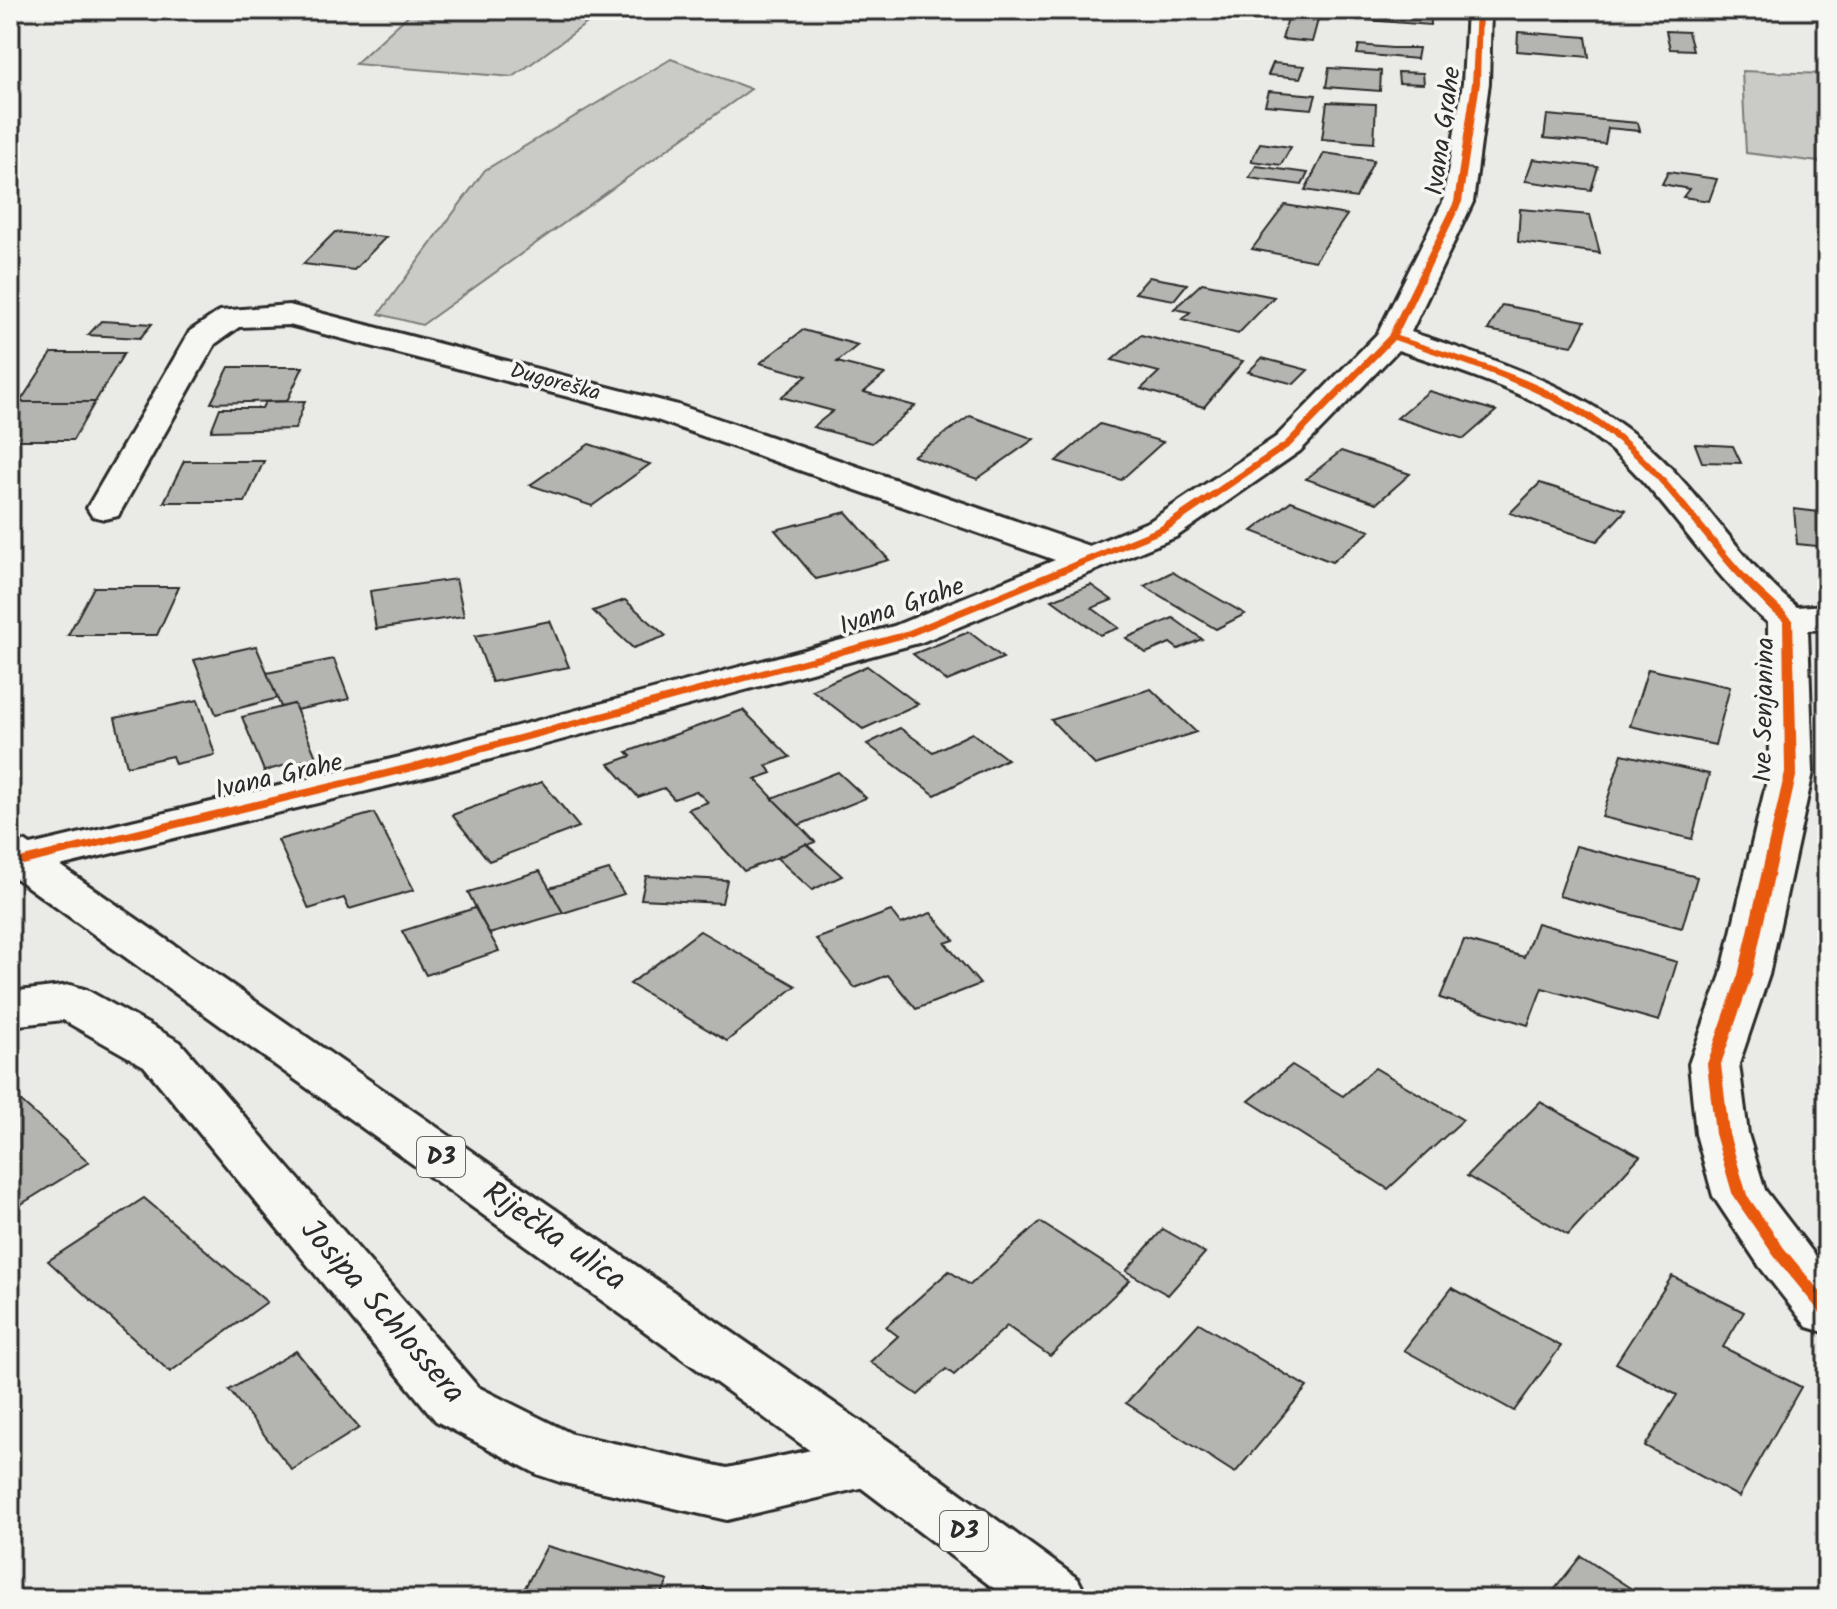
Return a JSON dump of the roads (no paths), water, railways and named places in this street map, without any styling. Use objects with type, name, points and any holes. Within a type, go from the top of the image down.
[{"type":"street","name":"Ivana Grahe","points":[[16,857],[413,767],[908,634],[1163,529],[1288,444],[1392,337],[1458,202],[1476,83],[1479,10]]},
{"type":"street","name":"Dugoreška","points":[[105,508],[202,338],[231,318],[289,315],[666,412],[1090,559]]},
{"type":"street","name":"Ive Senjanina","points":[[1392,337],[1510,378],[1587,413],[1648,465],[1756,596],[1808,618],[1791,772],[1745,975],[1714,1064],[1722,1134],[1740,1196],[1779,1252],[1826,1308]]},
{"type":"street","name":"Riječka ulica","points":[[16,857],[872,1462],[1056,1599]]},
{"type":"street","name":"Josipa Schlossera","points":[[10,1009],[70,1002],[162,1054],[457,1404],[560,1457],[727,1494],[872,1462]]}]
